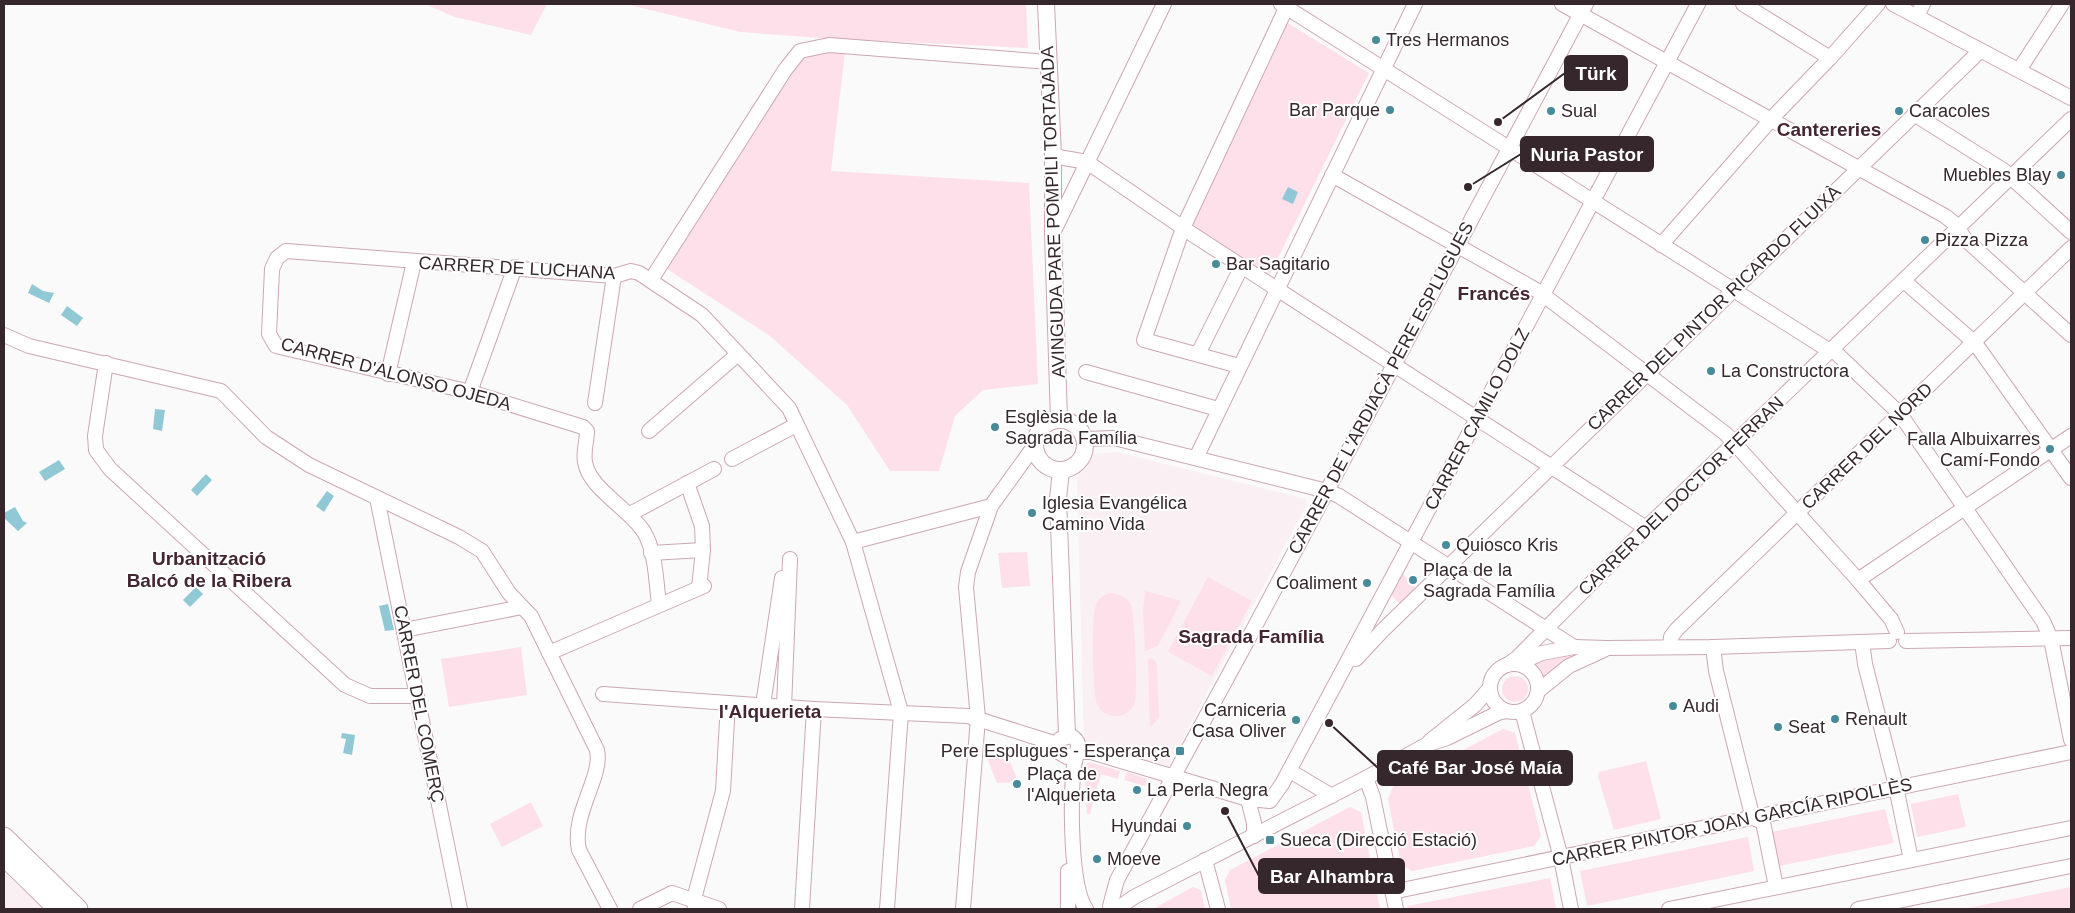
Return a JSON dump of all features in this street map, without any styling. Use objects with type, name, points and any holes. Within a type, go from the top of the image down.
[{"type":"main road","points":[[4,837],[78,909]]},
{"type":"main road","points":[[4,856],[58,909]]},
{"type":"street","name":"AVINGUDA PARE POMPILI TORTAJADA","points":[[1046,4],[1054,156],[1053,234],[1059,420]]},
{"type":"street","points":[[1053,234],[1164,4]]},
{"type":"street","points":[[1196,458],[1238,366],[1415,4]]},
{"type":"street","points":[[1562,4],[1583,9],[1665,62],[1945,216],[1958,228],[1965,239],[2026,292],[2071,335]]},
{"type":"street","name":"CARRER CAMILO DOLZ","points":[[1411,542],[1544,295],[1665,62],[1698,4]]},
{"type":"street","points":[[1743,4],[1830,58]]},
{"type":"street","points":[[1661,245],[1770,121],[1878,4]]},
{"type":"street","points":[[1893,4],[1920,10],[1980,51],[2071,98]]},
{"type":"street","points":[[2019,70],[2062,4]]},
{"type":"street","points":[[1238,366],[1144,340],[1183,228],[1285,5],[1661,245],[1831,350],[1900,414],[2043,621],[2064,636]]},
{"type":"street","name":"CARRER DE L'ARDIACÀ PERE ESPLUGUES","points":[[1114,906],[1118,880],[1583,9]]},
{"type":"street","points":[[652,280],[785,70],[800,51],[828,45],[1049,62]]},
{"type":"street","name":"CARRER DEL PINTOR RICARDO FLUIXÀ","points":[[1449,567],[1980,51]]},
{"type":"street","points":[[1914,114],[2011,176],[2071,232]]},
{"type":"street","name":"CARRER DEL DOCTOR FERRAN","points":[[1512,664],[1646,528],[1735,442],[2011,176],[2069,126]]},
{"type":"street","points":[[1054,156],[1087,162],[1183,228],[1646,528]]},
{"type":"street","points":[[1332,175],[1544,295],[1735,442],[1891,619],[1897,638]]},
{"type":"street","name":"CARRER DEL NORD","points":[[1670,647],[1672,634],[1975,343],[2071,248]]},
{"type":"street","name":"CARRER DE LUCHANA","points":[[286,251],[414,262],[516,267],[614,276],[631,271],[652,280],[702,314],[789,408],[853,542],[901,712],[887,909]]},
{"type":"street","name":"CARRER D'ALONSO OJEDA","points":[[286,251],[277,258],[272,269],[269,334],[276,346],[470,392],[583,427],[587,431],[584,452],[586,465],[596,483],[630,514]]},
{"type":"street","points":[[388,374],[414,262]]},
{"type":"street","points":[[1198,354],[1242,266]]},
{"type":"street","points":[[470,392],[516,267]]},
{"type":"street","points":[[595,402],[614,276]]},
{"type":"street","points":[[1904,281],[1975,343],[2071,478]]},
{"type":"street","points":[[4,334],[29,346],[221,391],[266,437],[309,465],[474,545],[488,560],[509,593],[531,616],[599,757],[599,764],[581,812],[577,842],[579,850],[610,909]]},
{"type":"street","points":[[649,431],[738,354]]},
{"type":"street","points":[[106,363],[94,436],[96,450],[105,463],[344,685],[370,696],[416,696]]},
{"type":"street","points":[[1086,372],[1218,409]]},
{"type":"street","points":[[1059,420],[1075,426],[1084,439],[1083,454],[1080,460],[1074,466],[1061,470],[1048,467],[1037,452],[1039,431],[1051,422],[1059,420]]},
{"type":"street","points":[[732,459],[796,425]]},
{"type":"street","points":[[1858,580],[2071,436]]},
{"type":"street","points":[[1084,439],[1114,438],[1327,490],[1574,647]]},
{"type":"street","points":[[963,909],[978,718],[966,587],[968,572],[991,506],[1020,466],[1037,452]]},
{"type":"street","points":[[659,604],[652,553],[645,533],[630,514],[714,469]]},
{"type":"street","points":[[1061,470],[1058,498],[1068,748],[1072,792],[1074,857],[1078,894],[1085,909],[1077,909]]},
{"type":"street","points":[[550,652],[701,587],[702,526],[687,483]]},
{"type":"street","name":"CARRER DEL COMERÇ","points":[[377,498],[460,909]]},
{"type":"street","points":[[853,542],[991,506]]},
{"type":"street","points":[[602,694],[763,706],[901,712],[978,718],[1068,748],[1091,752],[1248,799],[1270,801],[1290,771],[1411,542]]},
{"type":"street","points":[[652,553],[703,550]]},
{"type":"street","points":[[763,706],[787,561],[784,707]]},
{"type":"street","points":[[1340,676],[1382,631],[1449,567]]},
{"type":"street","points":[[404,630],[522,607]]},
{"type":"street","points":[[1426,745],[1475,705],[1490,688],[1495,673],[1512,664],[1549,651],[1574,647],[1670,647],[1862,642],[1897,638],[2064,636]]},
{"type":"street","points":[[2064,636],[2071,740]]},
{"type":"street","points":[[1862,642],[1865,664],[1896,787],[1911,860]]},
{"type":"street","points":[[1713,646],[1716,671],[1753,818],[1762,822],[1776,887]]},
{"type":"street","points":[[1538,691],[1569,666],[1607,648]]},
{"type":"street","points":[[1114,906],[1332,796],[1426,745],[1447,738],[1498,713],[1522,711],[1533,704],[1538,691],[1538,683],[1531,670],[1512,664]]},
{"type":"street","points":[[1490,688],[1495,702],[1506,711]]},
{"type":"street","points":[[695,904],[724,791],[728,703]]},
{"type":"street","points":[[802,909],[814,709]]},
{"type":"street","points":[[1522,711],[1562,858],[1571,909]]},
{"type":"street","points":[[1068,748],[1066,791],[1068,909]]},
{"type":"street","name":"CARRER PINTOR JOAN GARCÍA RIPOLLÈS","points":[[1392,892],[2071,752]]},
{"type":"street","points":[[1290,771],[1332,796]]},
{"type":"street","points":[[1366,778],[1372,797],[1396,909]]},
{"type":"street","points":[[1248,799],[1254,823],[1254,836]]},
{"type":"street","points":[[1669,909],[2071,828]]},
{"type":"street","points":[[1205,860],[1218,909]]},
{"type":"street","points":[[1858,909],[2071,866]]},
{"type":"street","points":[[640,909],[672,893],[695,904],[719,909]]},
{"type":"shaded area","points":[[547,4],[531,35],[455,17],[427,5]]},
{"type":"shaded area","points":[[626,4],[1026,4],[1028,48],[740,32]]},
{"type":"shaded area","points":[[1286,22],[1369,73],[1270,274],[1189,225]]},
{"type":"shaded area","points":[[845,52],[831,171],[1029,183],[1038,384],[983,390],[955,416],[939,471],[890,471],[847,405],[770,336],[667,269],[791,70],[808,54]]},
{"type":"shaded area","points":[[1117,452],[1306,499],[1307,504],[1168,766],[1084,742],[1077,477],[1088,466],[1093,454]]},
{"type":"shaded area","points":[[1027,552],[1030,586],[1002,588],[998,553]]},
{"type":"shaded area","points":[[1402,573],[1417,589],[1401,605],[1391,595]]},
{"type":"shaded area","points":[[1208,577],[1252,601],[1212,676],[1168,652]]},
{"type":"shaded area","points":[[1145,591],[1181,601],[1158,646],[1145,651],[1143,611]]},
{"type":"shaded area","points":[[1110,593],[1121,596],[1130,603],[1135,635],[1135,702],[1128,712],[1118,716],[1109,715],[1100,709],[1097,704],[1094,685],[1094,612],[1099,600]]},
{"type":"shaded area","points":[[521,647],[527,695],[449,707],[441,659]]},
{"type":"shaded area","points":[[1574,652],[1574,657],[1544,681],[1533,663]]},
{"type":"shaded area","points":[[1152,658],[1157,664],[1159,717],[1150,728],[1148,659]]},
{"type":"shaded area","points":[[1515,676],[1525,679],[1528,689],[1525,699],[1515,702],[1505,699],[1502,689],[1505,679]]},
{"type":"shaded area","points":[[1503,729],[1515,733],[1541,836],[1534,846],[1412,871],[1401,865],[1388,799],[1393,787]]},
{"type":"shaded area","points":[[1008,756],[1018,782],[997,783],[987,758]]},
{"type":"shaded area","points":[[1646,761],[1661,819],[1614,830],[1598,776],[1599,772]]},
{"type":"shaded area","points":[[1089,762],[1120,771],[1118,779],[1101,774],[1090,814],[1087,814],[1084,766]]},
{"type":"shaded area","points":[[1127,772],[1147,779],[1145,786],[1124,780]]},
{"type":"shaded area","points":[[1958,794],[1966,827],[1917,837],[1911,804]]},
{"type":"shaded area","points":[[531,802],[543,826],[502,847],[490,824]]},
{"type":"shaded area","points":[[1350,807],[1361,812],[1380,909],[1231,909],[1225,880],[1230,870]]},
{"type":"shaded area","points":[[1885,809],[1894,843],[1779,866],[1772,832]]},
{"type":"shaded area","points":[[1748,837],[1754,871],[1587,906],[1580,871]]},
{"type":"shaded area","points":[[4,872],[42,909],[4,909]]},
{"type":"shaded area","points":[[1550,878],[1556,909],[1409,909],[1408,906]]},
{"type":"shaded area","points":[[1193,887],[1201,890],[1205,909],[1153,909]]},
{"type":"shaded area","points":[[2071,887],[2071,909],[1963,909]]},
{"type":"water","points":[[1288,187],[1298,192],[1293,204],[1282,199]]},
{"type":"water","points":[[32,284],[43,291],[54,293],[49,303],[28,293]]},
{"type":"water","points":[[67,306],[83,318],[77,326],[61,315]]},
{"type":"water","points":[[155,409],[165,410],[162,431],[153,429]]},
{"type":"water","points":[[59,460],[65,469],[45,481],[39,472]]},
{"type":"water","points":[[206,474],[212,480],[197,496],[191,490]]},
{"type":"water","points":[[327,491],[334,496],[324,512],[316,506]]},
{"type":"water","points":[[15,507],[23,521],[27,523],[18,531],[4,518],[4,513]]},
{"type":"water","points":[[196,587],[203,594],[190,607],[183,600]]},
{"type":"water","points":[[388,604],[394,630],[385,631],[379,606]]},
{"type":"water","points":[[342,733],[355,735],[352,755],[343,753],[346,739],[341,738]]},
{"type":"place","name":"Tres Hermanos","points":[[1376,40]]},
{"type":"place","name":"Bar Parque","points":[[1390,110]]},
{"type":"place","name":"Sual","points":[[1551,111]]},
{"type":"place","name":"Caracoles","points":[[1899,111]]},
{"type":"place","name":"Türk","points":[[1498,122]]},
{"type":"place","name":"Muebles Blay","points":[[2061,175]]},
{"type":"place","name":"Nuria Pastor","points":[[1468,187]]},
{"type":"place","name":"Pizza Pizza","points":[[1925,240]]},
{"type":"place","name":"Bar Sagitario","points":[[1216,264]]},
{"type":"place","name":"La Constructora","points":[[1711,371]]},
{"type":"place","name":"Esglèsia de la Sagrada Família","points":[[995,427]]},
{"type":"place","name":"Falla Albuixarres Camí-Fondo","points":[[2050,449]]},
{"type":"place","name":"Iglesia Evangélica Camino Vida","points":[[1032,513]]},
{"type":"place","name":"Quiosco Kris","points":[[1446,545]]},
{"type":"place","name":"Plaça de la Sagrada Família","points":[[1413,580]]},
{"type":"place","name":"Coaliment","points":[[1367,583]]},
{"type":"place","name":"Audi","points":[[1673,706]]},
{"type":"place","name":"Renault","points":[[1835,719]]},
{"type":"place","name":"Carniceria Casa Oliver","points":[[1296,720]]},
{"type":"place","name":"Café Bar José Maía","points":[[1329,723]]},
{"type":"place","name":"Seat","points":[[1778,727]]},
{"type":"place","name":"Pere Esplugues - Esperança","points":[[1180,751]]},
{"type":"place","name":"Plaça de l'Alquerieta","points":[[1017,784]]},
{"type":"place","name":"La Perla Negra","points":[[1137,790]]},
{"type":"place","name":"Bar Alhambra","points":[[1225,811]]},
{"type":"place","name":"Hyundai","points":[[1187,826]]},
{"type":"place","name":"Sueca (Direcció Estació)","points":[[1270,840]]},
{"type":"place","name":"Moeve","points":[[1097,859]]},
{"type":"district","name":"Cantereries","points":[[1829,129]]},
{"type":"district","name":"Francés","points":[[1494,293]]},
{"type":"district","name":"Urbanització Balcó de la Ribera","points":[[209,569]]},
{"type":"district","name":"Sagrada Família","points":[[1251,636]]},
{"type":"district","name":"l'Alquerieta","points":[[770,711]]}]
